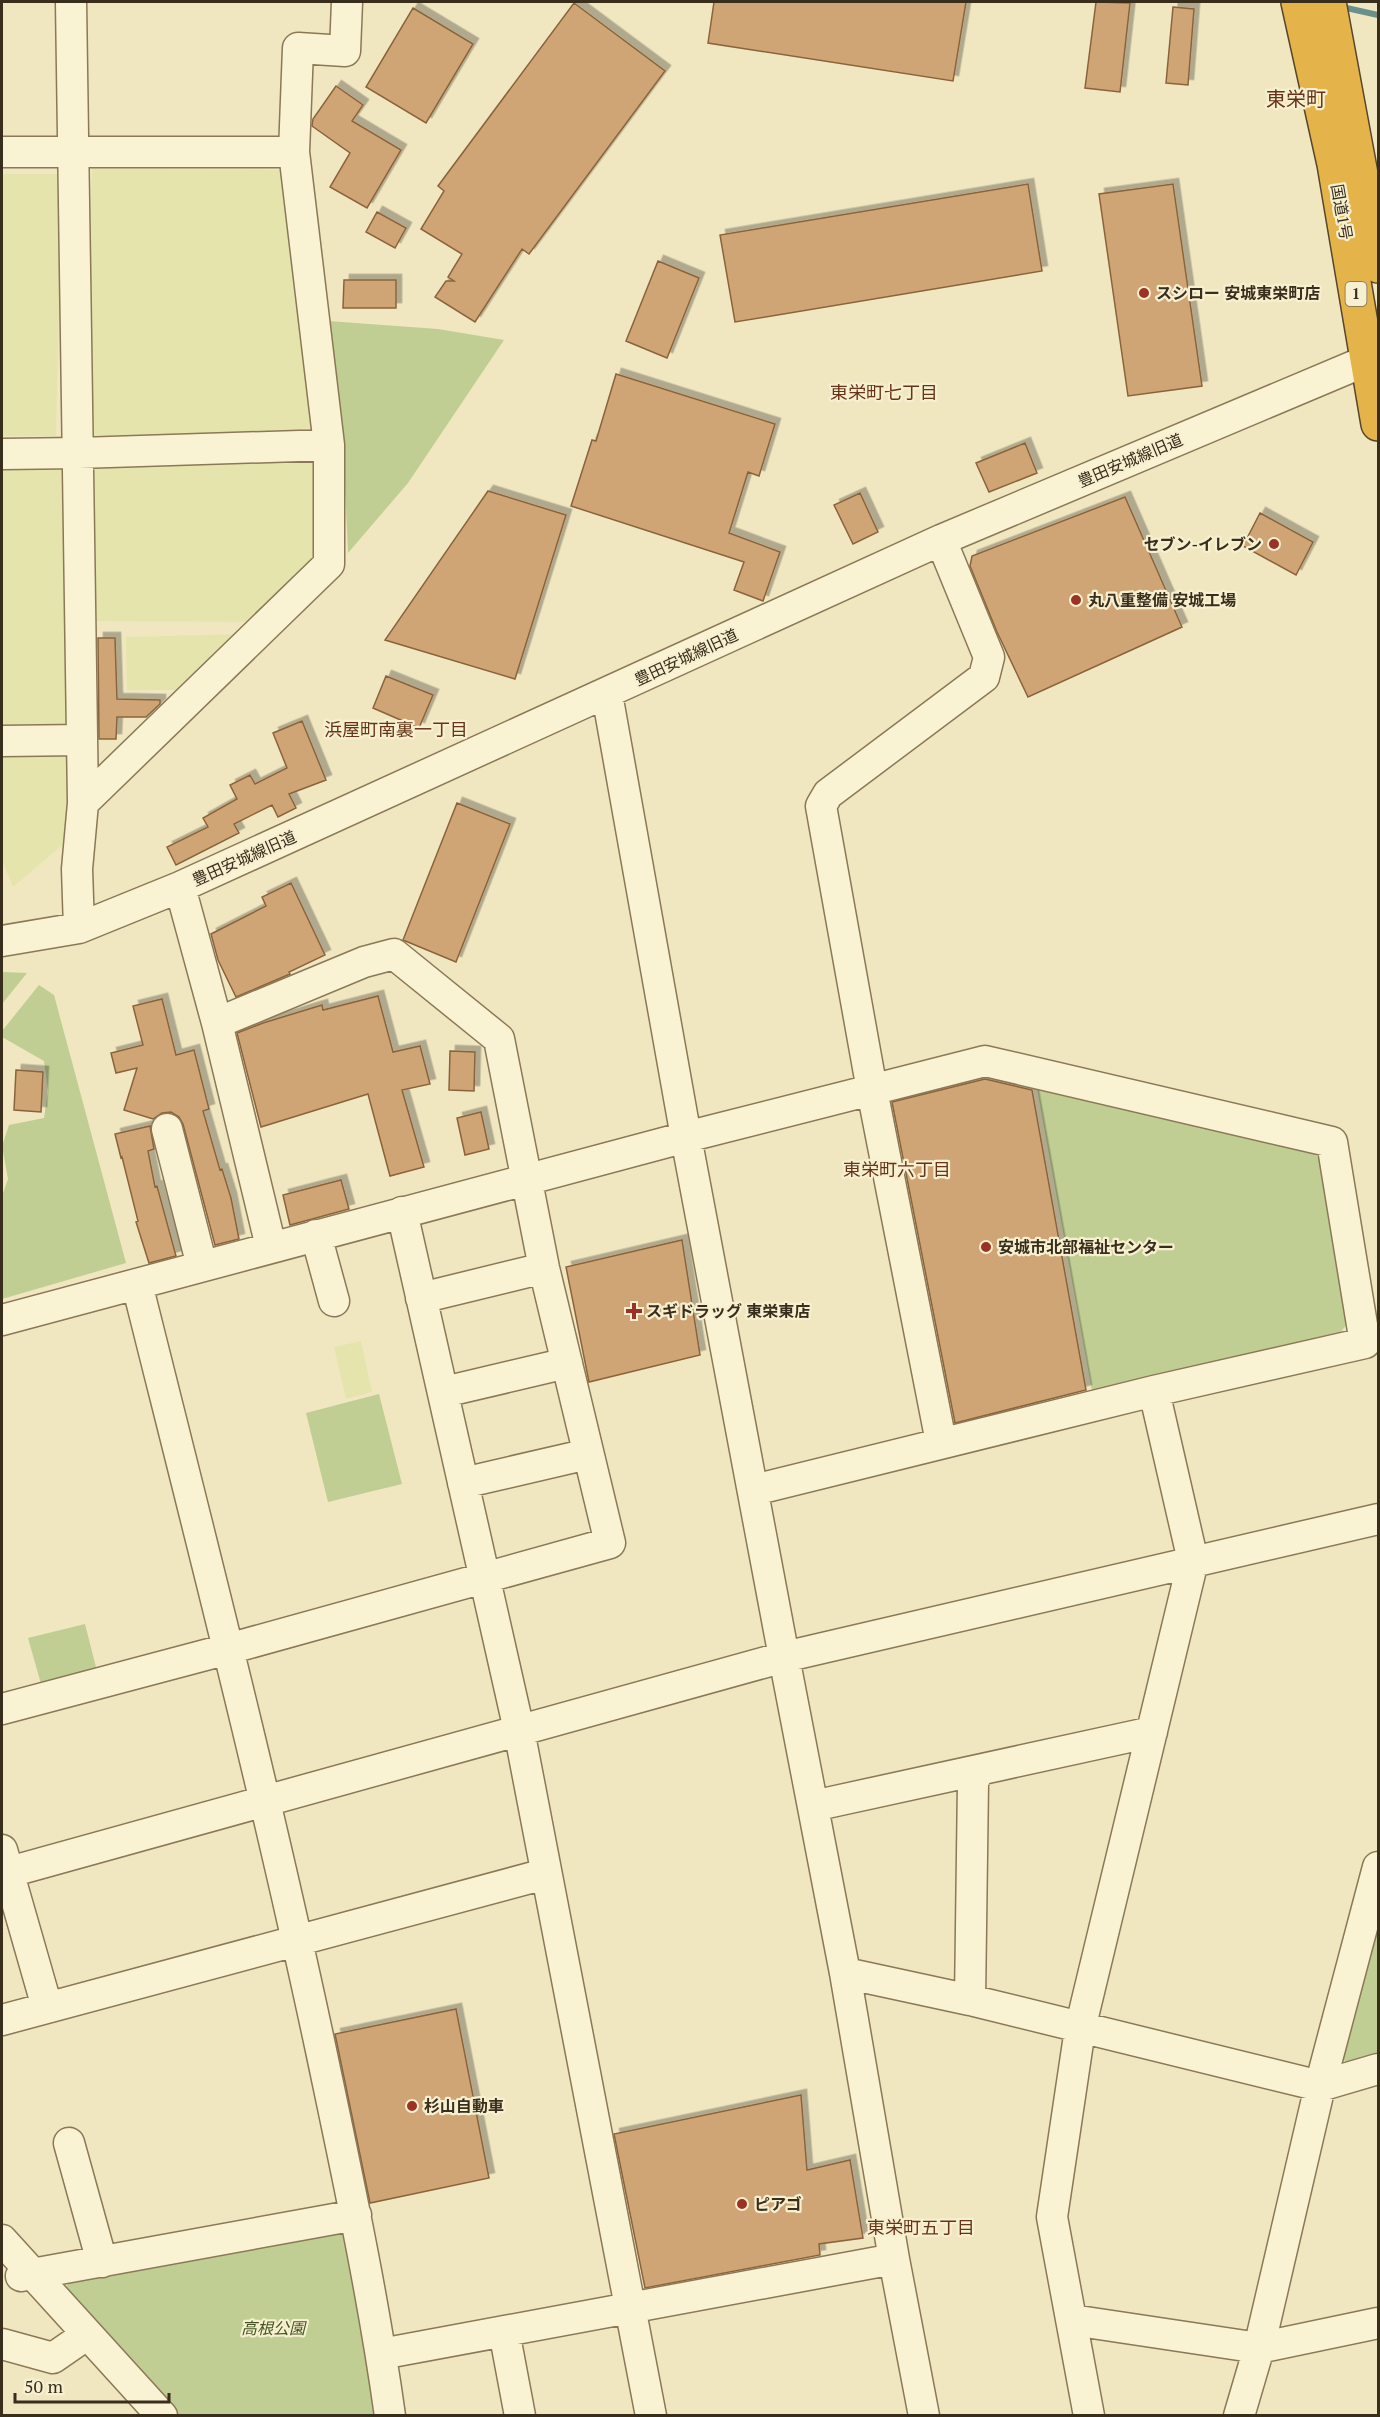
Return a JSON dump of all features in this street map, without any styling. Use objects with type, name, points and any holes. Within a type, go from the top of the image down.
[{"type":"highway","name":"国道1号","points":[[1298,2],[1378,266]]},
{"type":"highway","name":"国道1号","points":[[1329,2],[1368,360],[1378,424]]},
{"type":"street","points":[[71,2],[83,803],[77,869],[79,928]]},
{"type":"street","points":[[83,803],[329,564],[329,445],[294,152],[298,48],[345,51],[347,2]]},
{"type":"street","points":[[2,152],[294,152]]},
{"type":"street","name":"豊田安城線旧道","points":[[2,941],[79,928],[180,887],[941,540],[1368,360]]},
{"type":"street","points":[[2,453],[79,453],[329,445]]},
{"type":"street","points":[[941,540],[989,657],[984,677],[828,794],[820,806],[872,1090],[941,1442]]},
{"type":"street","points":[[606,694],[686,1137],[845,1973],[894,2259],[924,2415]]},
{"type":"street","points":[[2,741],[82,740]]},
{"type":"street","points":[[180,887],[217,1023],[271,1247]]},
{"type":"street","points":[[2,1709],[485,1579],[610,1543],[544,1268],[499,1039],[394,954],[364,962],[217,1023]]},
{"type":"street","points":[[2,1320],[686,1137],[986,1061],[1332,1142],[1365,1343],[1154,1390],[754,1490]]},
{"type":"street","points":[[167,1129],[202,1266]]},
{"type":"street","points":[[402,1212],[519,1730],[651,2415]]},
{"type":"street","points":[[316,1235],[334,1301]]},
{"type":"street","points":[[421,1298],[544,1268]]},
{"type":"street","points":[[137,1284],[266,1800],[298,1940],[356,2215],[390,2415]]},
{"type":"street","points":[[444,1392],[567,1363]]},
{"type":"street","points":[[1089,2415],[1052,2217],[1080,2029],[1193,1561],[1154,1390]]},
{"type":"street","points":[[463,1483],[588,1454]]},
{"type":"street","points":[[47,2007],[3,1866],[266,1800],[784,1657],[1378,1519]]},
{"type":"street","points":[[813,1806],[1152,1732]]},
{"type":"street","points":[[970,2001],[973,1782],[979,1770]]},
{"type":"street","points":[[1239,2415],[1259,2348],[1320,2086],[1378,1866]]},
{"type":"street","points":[[2,2020],[545,1874]]},
{"type":"street","points":[[845,1973],[1320,2086],[1378,2069]]},
{"type":"street","points":[[69,2144],[102,2262]]},
{"type":"street","points":[[18,2268],[102,2262],[356,2215]]},
{"type":"street","points":[[2,2240],[18,2268],[147,2415]]},
{"type":"street","points":[[381,2354],[894,2259]]},
{"type":"street","points":[[18,2268],[162,2415]]},
{"type":"street","points":[[1072,2320],[1259,2348],[1378,2323]]},
{"type":"street","points":[[504,2331],[520,2415]]},
{"type":"street","points":[[2,2344],[53,2358],[79,2340]]},
{"type":"shaded area","points":[[92,169],[281,170],[317,437],[93,435],[86,328]]},
{"type":"shaded area","points":[[2,174],[62,174],[56,436],[2,436]]},
{"type":"shaded area","points":[[315,460],[316,554],[255,622],[95,621],[93,465]]},
{"type":"shaded area","points":[[2,468],[67,468],[65,728],[2,728]]},
{"type":"shaded area","points":[[248,634],[187,690],[127,690],[126,637]]},
{"type":"shaded area","points":[[3,752],[73,757],[68,840],[13,887],[3,863]]},
{"type":"shaded area","points":[[361,1341],[372,1392],[346,1399],[334,1347]]},
{"type":"green space","points":[[328,321],[438,329],[504,340],[408,483],[348,553],[343,440]]},
{"type":"green space","points":[[2,972],[27,973],[2,1004]]},
{"type":"green space","points":[[39,985],[54,995],[126,1263],[2,1299],[2,1196],[8,1179],[2,1146],[9,1125],[44,1118],[48,1091],[44,1061],[2,1037],[2,1031]]},
{"type":"green space","points":[[1036,1083],[1312,1150],[1319,1159],[1347,1324],[1340,1333],[1092,1391]]},
{"type":"green space","points":[[379,1394],[402,1484],[328,1502],[306,1413]]},
{"type":"green space","points":[[85,1624],[100,1683],[45,1698],[28,1638]]},
{"type":"green space","points":[[1378,1897],[1378,2058],[1350,2066],[1338,2054]]},
{"type":"green space","name":"高根公園","points":[[335,2227],[347,2234],[381,2415],[177,2415],[64,2292],[71,2276]]},
{"type":"building","points":[[714,2],[966,2],[953,81],[708,43]]},
{"type":"building","points":[[1096,2],[1130,3],[1120,92],[1085,88]]},
{"type":"building","points":[[574,3],[665,71],[529,254],[522,249],[475,322],[435,297],[446,281],[454,281],[448,277],[462,254],[421,229],[444,191],[438,186]]},
{"type":"building","points":[[1173,7],[1194,9],[1188,85],[1166,83]]},
{"type":"building","points":[[413,8],[473,44],[426,123],[366,87]]},
{"type":"building","points":[[336,86],[363,105],[352,121],[401,150],[367,208],[330,187],[350,153],[312,126],[313,119]]},
{"type":"building","points":[[1028,184],[1042,271],[735,322],[720,235]]},
{"type":"building","points":[[1173,184],[1202,386],[1128,396],[1099,194]]},
{"type":"building","points":[[377,212],[406,228],[395,248],[366,232]]},
{"type":"building","points":[[658,261],[699,278],[667,358],[626,341]]},
{"type":"building","points":[[344,280],[396,280],[396,308],[343,308]]},
{"type":"building","points":[[616,374],[775,424],[759,476],[748,472],[729,533],[780,552],[763,601],[734,590],[744,562],[571,506],[592,440],[596,441]]},
{"type":"building","points":[[1025,443],[1037,473],[989,492],[976,463]]},
{"type":"building","points":[[488,491],[566,515],[515,679],[385,640]]},
{"type":"building","points":[[860,493],[878,532],[853,544],[834,505]]},
{"type":"building","name":"丸八重整備 安城工場","points":[[1125,497],[1182,627],[1028,697],[997,632],[970,566],[972,556]]},
{"type":"building","points":[[1260,513],[1313,542],[1296,575],[1243,546]]},
{"type":"building","points":[[98,638],[115,638],[117,699],[160,700],[160,704],[146,717],[117,717],[116,739],[99,739]]},
{"type":"building","points":[[386,676],[433,695],[419,728],[373,708]]},
{"type":"building","points":[[302,721],[326,780],[289,794],[296,808],[278,817],[272,805],[234,824],[239,833],[176,865],[167,847],[208,827],[203,818],[237,799],[230,785],[250,775],[255,784],[287,768],[273,733]]},
{"type":"building","points":[[457,803],[510,824],[456,962],[403,940]]},
{"type":"building","points":[[291,883],[325,955],[289,972],[290,974],[236,997],[218,960],[211,934],[266,906],[262,897]]},
{"type":"building","points":[[378,996],[393,1052],[420,1046],[430,1084],[402,1090],[424,1167],[390,1176],[368,1094],[261,1127],[237,1033],[322,1005],[323,1010]]},
{"type":"building","points":[[162,999],[176,1055],[194,1050],[209,1109],[203,1111],[220,1170],[222,1169],[231,1198],[239,1239],[215,1245],[183,1124],[179,1117],[171,1112],[162,1113],[153,1119],[124,1110],[137,1068],[116,1073],[111,1053],[143,1045],[133,1006]]},
{"type":"building","points":[[450,1051],[475,1052],[474,1091],[449,1090]]},
{"type":"building","points":[[16,1070],[43,1072],[41,1112],[14,1110]]},
{"type":"building","name":"安城市北部福祉センター","points":[[985,1079],[1032,1090],[1086,1390],[955,1423],[892,1102]]},
{"type":"building","points":[[481,1112],[489,1149],[465,1155],[457,1118]]},
{"type":"building","points":[[150,1126],[154,1149],[148,1151],[155,1187],[157,1186],[176,1256],[149,1263],[136,1222],[138,1221],[115,1134]]},
{"type":"building","points":[[341,1180],[349,1209],[290,1225],[283,1195]]},
{"type":"building","name":"スギドラッグ 東栄東店","points":[[682,1240],[700,1355],[589,1382],[566,1267]]},
{"type":"building","name":"杉山自動車","points":[[456,2009],[489,2178],[370,2203],[335,2034]]},
{"type":"building","name":"ピアゴ","points":[[801,2095],[807,2170],[850,2160],[863,2238],[819,2244],[820,2255],[645,2288],[614,2134]]},
{"type":"waterway","points":[[1342,7],[1378,15]]},
{"type":"place","name":"スシロー 安城東栄町店","points":[[1144,293]]},
{"type":"place","name":"セブン-イレブン","points":[[1274,544]]},
{"type":"place","name":"丸八重整備 安城工場","points":[[1076,600]]},
{"type":"place","name":"安城市北部福祉センター","points":[[986,1247]]},
{"type":"place","name":"スギドラッグ 東栄東店","points":[[634,1311]]},
{"type":"place","name":"杉山自動車","points":[[412,2106]]},
{"type":"place","name":"ピアゴ","points":[[742,2204]]},
{"type":"district","name":"東栄町","points":[[1296,99]]},
{"type":"district","name":"東栄町七丁目","points":[[884,393]]},
{"type":"district","name":"浜屋町南裏一丁目","points":[[396,730]]},
{"type":"district","name":"東栄町六丁目","points":[[897,1170]]},
{"type":"district","name":"東栄町五丁目","points":[[921,2228]]}]
